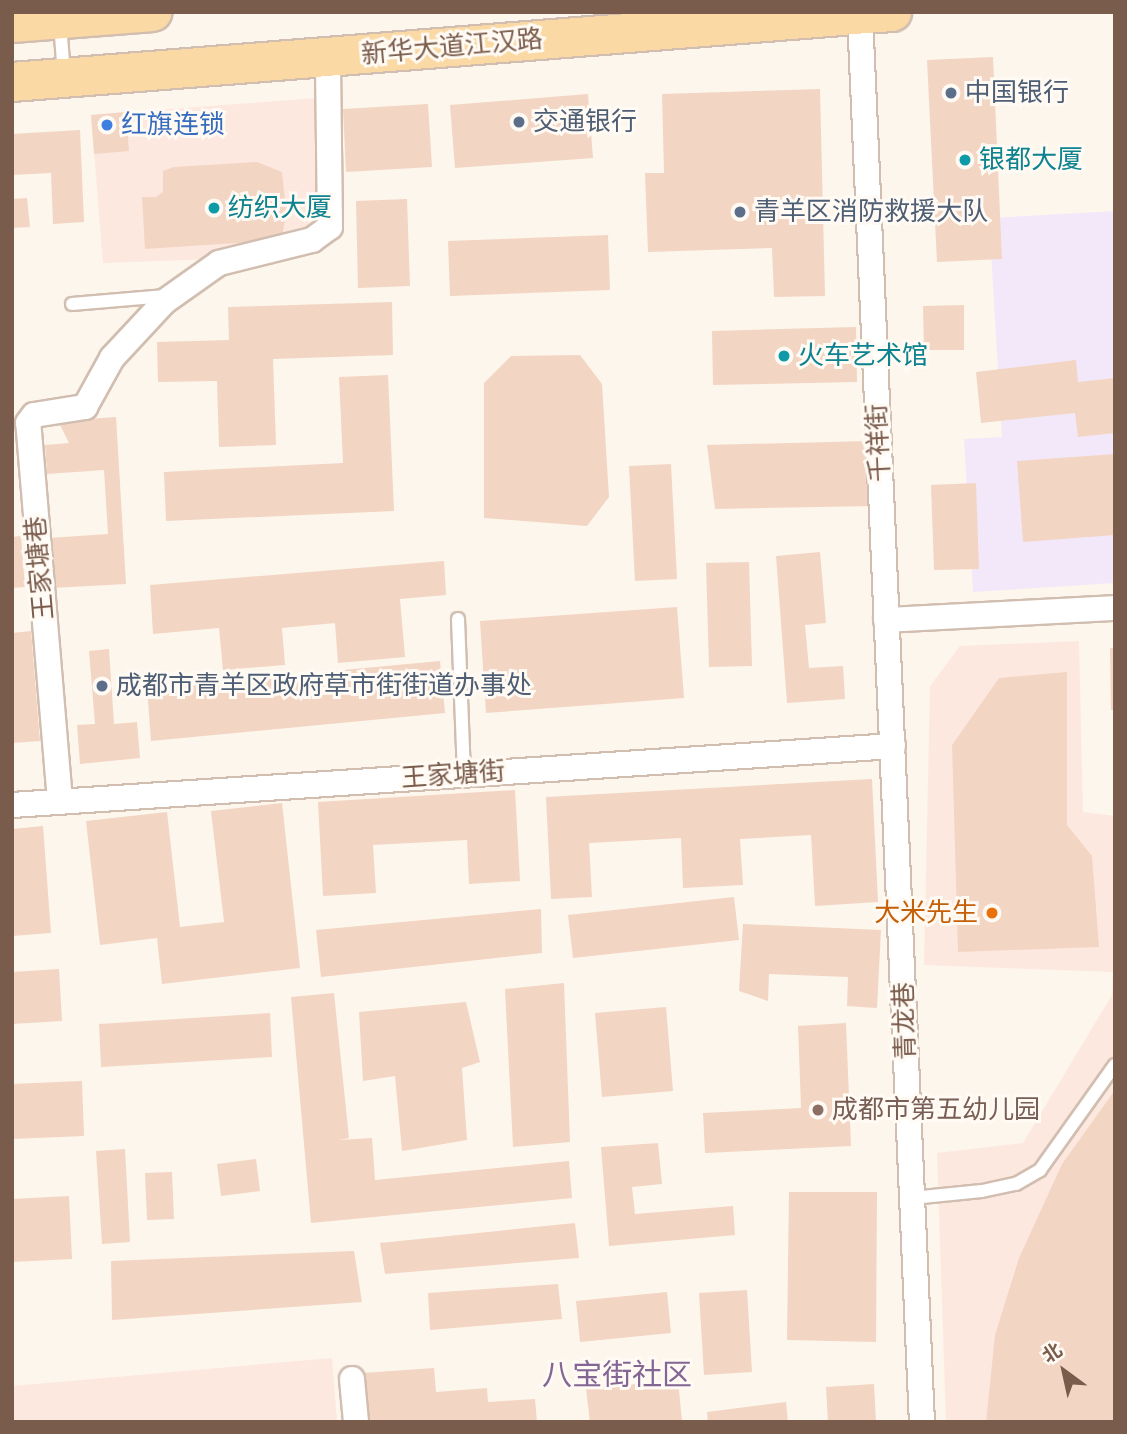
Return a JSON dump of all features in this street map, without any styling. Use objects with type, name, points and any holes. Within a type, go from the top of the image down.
[{"type":"main road","points":[[12,23],[59,16],[153,12]]},
{"type":"main road","name":"新华大道江汉路","points":[[12,82],[876,13]]},
{"type":"street","name":"千祥街","points":[[876,13],[886,620]]},
{"type":"street","name":"王家塘巷","points":[[60,802],[28,423],[34,415],[85,407],[112,358],[174,295],[219,263],[312,240],[330,227],[328,57]]},
{"type":"street","points":[[886,620],[1115,608]]},
{"type":"street","name":"青龙巷","points":[[886,620],[922,1422]]},
{"type":"street","name":"王家塘街","points":[[12,805],[893,746]]},
{"type":"street","points":[[352,1379],[356,1422]]},
{"type":"lane","points":[[59,16],[64,78]]},
{"type":"lane","points":[[72,304],[174,295]]},
{"type":"lane","points":[[458,619],[464,774]]},
{"type":"lane","points":[[912,1198],[1016,1184],[1040,1170],[1115,1065]]},
{"type":"shaded area","points":[[316,98],[321,213],[313,227],[215,259],[103,263],[91,115]]},
{"type":"shaded area","points":[[1115,211],[1115,583],[973,592],[964,439],[1002,437],[989,218]]},
{"type":"shaded area","points":[[1079,641],[1083,812],[1115,816],[1115,1422],[946,1422],[937,1153],[1023,1143],[1112,995],[1113,972],[924,965],[930,686],[960,646]]},
{"type":"shaded area","points":[[332,1358],[337,1422],[12,1422],[12,1386]]},
{"type":"building","name":"银都大厦","points":[[993,57],[1002,259],[937,262],[927,60]]},
{"type":"building","points":[[820,89],[825,296],[774,297],[772,248],[648,252],[645,173],[664,173],[662,94]]},
{"type":"building","points":[[588,94],[593,158],[455,168],[450,105]]},
{"type":"building","points":[[428,104],[432,167],[346,172],[343,109]]},
{"type":"building","points":[[126,112],[129,151],[94,154],[91,115]]},
{"type":"building","points":[[80,130],[84,222],[53,224],[51,173],[12,175],[12,134]]},
{"type":"building","name":"纺织大厦","points":[[257,162],[282,172],[286,211],[282,240],[145,249],[142,197],[156,197],[163,192],[163,171],[174,167]]},
{"type":"building","points":[[27,198],[30,227],[12,228],[12,199]]},
{"type":"building","points":[[407,199],[410,286],[358,288],[356,201]]},
{"type":"building","points":[[608,235],[610,290],[450,296],[448,241]]},
{"type":"building","points":[[392,302],[393,355],[273,359],[276,445],[219,447],[217,381],[158,382],[157,342],[229,340],[228,307]]},
{"type":"building","points":[[964,305],[964,350],[924,350],[923,306]]},
{"type":"building","name":"火车艺术馆","points":[[856,327],[857,382],[713,385],[712,331]]},
{"type":"building","points":[[580,355],[602,384],[609,497],[587,526],[484,518],[484,383],[511,356]]},
{"type":"building","points":[[1076,360],[1078,382],[1115,378],[1115,433],[1078,437],[1075,413],[981,423],[976,372]]},
{"type":"building","points":[[388,375],[394,511],[166,521],[164,472],[343,463],[339,377]]},
{"type":"building","points":[[116,417],[126,584],[52,588],[49,538],[108,534],[104,470],[47,474],[45,445],[69,443],[58,421]]},
{"type":"building","points":[[869,441],[874,506],[715,509],[707,445]]},
{"type":"building","points":[[1115,454],[1115,535],[1023,542],[1017,461]]},
{"type":"building","points":[[671,464],[677,579],[635,581],[629,466]]},
{"type":"building","points":[[976,483],[979,569],[934,570],[931,485]]},
{"type":"building","points":[[21,536],[25,587],[12,588],[12,537]]},
{"type":"building","points":[[820,552],[826,623],[805,625],[809,668],[843,666],[845,699],[787,703],[776,556]]},
{"type":"building","points":[[444,561],[446,595],[400,599],[405,657],[338,663],[335,623],[282,628],[285,665],[223,670],[219,628],[153,634],[150,585]]},
{"type":"building","points":[[749,562],[752,666],[709,667],[706,563]]},
{"type":"building","points":[[677,607],[684,698],[486,713],[480,621]]},
{"type":"building","points":[[31,631],[40,741],[12,743],[12,633]]},
{"type":"building","points":[[1110,648],[1115,648],[1115,710],[1111,710]]},
{"type":"building","name":"成都市青羊区政府草市街街道办事处","points":[[109,649],[114,724],[137,722],[140,758],[80,764],[77,725],[95,724],[89,651]]},
{"type":"building","points":[[440,661],[445,713],[151,741],[147,688]]},
{"type":"building","points":[[1067,672],[1067,825],[1092,856],[1099,947],[958,952],[952,745],[999,678]]},
{"type":"building","points":[[872,779],[878,902],[815,906],[811,835],[740,839],[743,885],[683,888],[681,838],[589,843],[592,897],[551,899],[546,797]]},
{"type":"building","points":[[515,790],[520,881],[469,884],[467,840],[373,845],[376,893],[323,896],[318,802]]},
{"type":"building","points":[[282,803],[300,968],[162,984],[157,938],[100,945],[86,821],[167,812],[180,927],[224,922],[211,811]]},
{"type":"building","points":[[43,826],[51,933],[12,936],[12,829]]},
{"type":"building","points":[[734,897],[739,940],[573,958],[568,915]]},
{"type":"building","points":[[541,909],[542,953],[321,977],[316,930]]},
{"type":"building","points":[[743,924],[881,930],[877,1008],[847,1006],[848,977],[769,974],[768,1001],[739,991]]},
{"type":"building","points":[[59,969],[62,1021],[12,1024],[12,972]]},
{"type":"building","points":[[564,983],[570,1142],[513,1147],[505,989]]},
{"type":"building","points":[[334,993],[349,1138],[339,1140],[372,1138],[375,1180],[569,1161],[572,1198],[311,1223],[291,997]]},
{"type":"building","points":[[466,1002],[480,1062],[462,1068],[467,1140],[402,1151],[395,1076],[363,1081],[359,1012]]},
{"type":"building","points":[[666,1007],[673,1091],[602,1097],[595,1013]]},
{"type":"building","points":[[270,1013],[272,1057],[101,1067],[99,1024]]},
{"type":"building","points":[[846,1023],[851,1146],[705,1153],[703,1113],[801,1108],[798,1026]]},
{"type":"building","points":[[82,1081],[84,1136],[12,1139],[12,1084]]},
{"type":"building","points":[[1115,1090],[1115,1422],[986,1422],[995,1335],[1019,1258],[1062,1164]]},
{"type":"building","points":[[658,1143],[662,1184],[632,1187],[635,1214],[733,1206],[735,1235],[609,1246],[601,1147]]},
{"type":"building","points":[[125,1149],[130,1242],[102,1244],[96,1151]]},
{"type":"building","points":[[256,1159],[260,1191],[221,1196],[217,1164]]},
{"type":"building","points":[[172,1172],[174,1219],[147,1220],[145,1173]]},
{"type":"building","points":[[789,1192],[877,1192],[876,1342],[787,1340]]},
{"type":"building","points":[[69,1196],[72,1259],[12,1262],[12,1199]]},
{"type":"building","points":[[575,1223],[579,1258],[385,1274],[380,1243]]},
{"type":"building","points":[[354,1251],[362,1302],[112,1320],[111,1261]]},
{"type":"building","points":[[558,1284],[562,1319],[430,1330],[428,1293]]},
{"type":"building","points":[[747,1290],[752,1372],[704,1375],[699,1293]]},
{"type":"building","points":[[667,1292],[671,1333],[580,1342],[576,1301]]},
{"type":"building","points":[[434,1368],[436,1392],[487,1388],[488,1402],[535,1399],[537,1422],[366,1422],[363,1373]]},
{"type":"building","points":[[678,1380],[682,1421],[590,1422],[586,1389]]},
{"type":"building","points":[[874,1384],[876,1422],[828,1422],[826,1387]]},
{"type":"building","points":[[786,1402],[788,1422],[708,1422],[707,1412]]},
{"type":"place","name":"中国银行","points":[[951,93]]},
{"type":"place","name":"交通银行","points":[[519,122]]},
{"type":"place","name":"红旗连锁","points":[[107,125]]},
{"type":"place","name":"银都大厦","points":[[965,160]]},
{"type":"place","name":"纺织大厦","points":[[214,208]]},
{"type":"place","name":"青羊区消防救援大队","points":[[740,212]]},
{"type":"place","name":"火车艺术馆","points":[[784,356]]},
{"type":"place","name":"成都市青羊区政府草市街街道办事处","points":[[102,686]]},
{"type":"place","name":"大米先生","points":[[992,913]]},
{"type":"place","name":"成都市第五幼儿园","points":[[818,1110]]},
{"type":"district","name":"八宝街社区","points":[[617,1375]]}]
